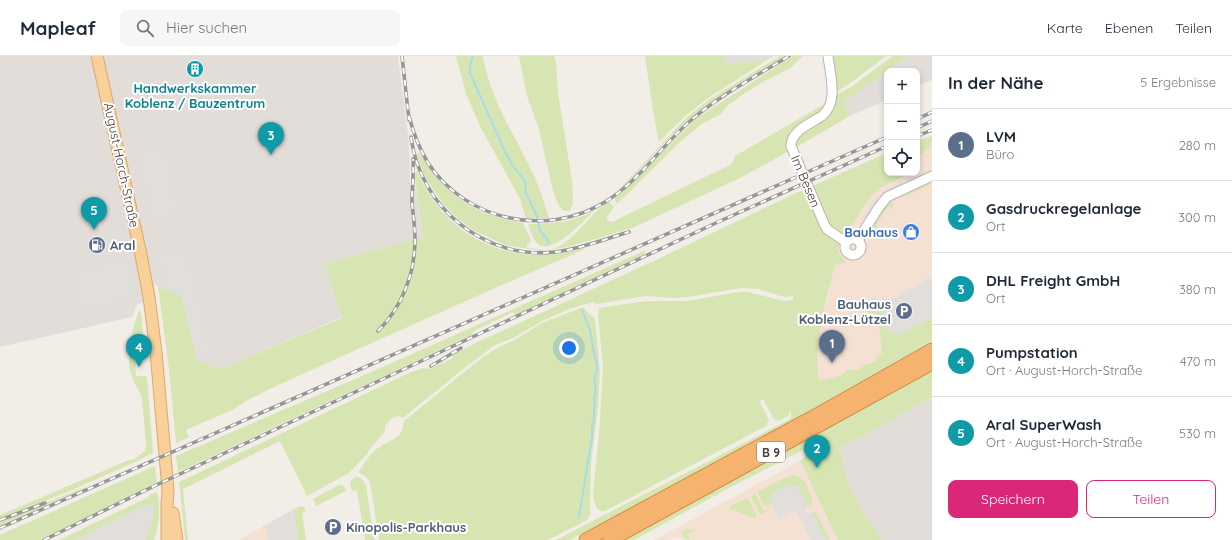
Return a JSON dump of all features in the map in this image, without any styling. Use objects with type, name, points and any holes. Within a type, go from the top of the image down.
[{"type":"highway","name":"B 9","points":[[586,540],[819,414],[932,350]]},
{"type":"highway","name":"B 9","points":[[610,540],[932,363]]},
{"type":"main road","name":"August-Horch-Straße","points":[[97,56],[140,250],[150,303],[156,352],[168,490],[167,540]]},
{"type":"main road","name":"August-Horch-Straße","points":[[168,490],[172,503],[177,540]]},
{"type":"main road","points":[[162,540],[167,525]]},
{"type":"street","name":"Im Besen","points":[[828,56],[832,96],[830,104],[826,113],[796,134],[791,140],[791,146],[824,224],[828,230],[846,242]]},
{"type":"street","points":[[858,240],[887,197],[932,176]]},
{"type":"street","points":[[851,238],[858,240],[861,250],[854,255],[850,255],[844,248],[846,242],[851,238]]},
{"type":"shaded area","points":[[0,56],[398,56],[409,143],[410,183],[415,184],[423,237],[325,264],[342,317],[220,369],[197,361],[185,304],[166,289],[154,284],[155,300],[137,304],[132,317],[0,347]]},
{"type":"shaded area","points":[[725,56],[774,56],[767,60],[726,64]]},
{"type":"shaded area","points":[[905,56],[932,56],[932,80],[920,85],[920,68],[890,68]]},
{"type":"shaded area","points":[[884,72],[884,101],[850,116],[844,102]]},
{"type":"shaded area","points":[[164,143],[178,207],[172,209],[174,219],[152,224],[137,154],[141,153],[140,149]]},
{"type":"shaded area","points":[[932,143],[932,336],[875,362],[861,365],[860,369],[846,370],[846,373],[842,375],[819,381],[816,360],[820,323],[835,265],[840,255],[837,248],[871,196],[880,188],[902,176],[920,176],[920,154],[931,147],[930,145]]},
{"type":"shaded area","points":[[926,170],[928,175],[908,184],[906,179],[913,176],[920,176],[920,173]]},
{"type":"shaded area","points":[[902,181],[904,185],[884,196],[881,192]]},
{"type":"shaded area","points":[[875,198],[879,201],[867,220],[863,217]]},
{"type":"shaded area","points":[[186,247],[212,357],[197,359],[182,296],[166,289],[156,252]]},
{"type":"shaded area","points":[[127,259],[136,299],[82,311],[72,270]]},
{"type":"shaded area","name":"Bauhaus Koblenz-Lützel","points":[[932,277],[932,317],[899,335],[896,331],[891,334],[883,319],[887,317],[885,315],[867,306],[875,297],[881,300],[889,301]]},
{"type":"shaded area","points":[[932,398],[932,540],[882,540],[848,485],[840,448]]},
{"type":"shaded area","points":[[800,461],[838,540],[830,540],[817,514],[813,513],[826,540],[690,540],[687,534],[695,530],[691,528],[690,531],[689,529],[681,533],[687,540],[682,540],[677,537],[670,540],[654,540]],"holes":[[[788,476],[803,479],[813,500],[758,492]],[[755,493],[764,511],[770,509],[760,515],[751,495]],[[744,498],[749,500],[757,516],[754,518],[729,509],[730,506]]]},
{"type":"shaded area","points":[[791,483],[793,488],[797,486],[807,505],[804,508],[808,515],[812,513],[826,540],[811,540],[796,510],[779,519],[769,500],[773,497],[771,494]]},
{"type":"shaded area","points":[[149,504],[152,506],[154,512],[151,526],[145,540],[75,540]]},
{"type":"shaded area","points":[[296,508],[294,511],[298,540],[239,540]]},
{"type":"shaded area","points":[[296,508],[294,511],[298,540],[268,540],[267,531],[262,527]]},
{"type":"green space","points":[[456,56],[483,56],[492,89],[498,104],[536,180],[549,218],[526,218],[520,199],[480,126],[466,94]]},
{"type":"green space","points":[[519,56],[554,56],[556,63],[558,93],[572,181],[573,205],[569,211],[564,211],[559,206],[553,190],[538,126],[527,96]]},
{"type":"green space","points":[[645,56],[725,56],[726,64],[767,60],[708,98],[685,116],[659,142]]},
{"type":"green space","points":[[780,56],[786,56],[718,99],[692,118],[672,136],[625,186],[616,193],[686,118],[710,99]]},
{"type":"green space","points":[[793,56],[803,56],[789,69],[761,83],[726,107],[721,114],[703,123],[680,142],[617,204],[614,199],[697,118]]},
{"type":"green space","points":[[831,56],[886,56],[836,92]]},
{"type":"green space","points":[[893,56],[905,56],[891,68],[884,68],[884,73],[844,102],[850,116],[795,148],[795,141],[836,95],[851,87]]},
{"type":"green space","points":[[828,102],[825,109],[793,132],[789,151],[740,178],[632,228],[568,247],[548,250],[565,243],[601,206],[608,201],[614,207],[607,217],[607,220],[611,222],[732,164],[735,156]]},
{"type":"green space","points":[[932,136],[931,147],[923,151],[924,153],[920,154],[920,140]]},
{"type":"green space","points":[[417,153],[425,160],[436,177],[454,195],[475,208],[498,218],[523,223],[531,240],[529,244],[527,244],[527,248],[547,250],[541,251],[505,245],[473,230],[458,219],[444,205],[432,188],[424,175]]},
{"type":"green space","points":[[884,154],[884,176],[904,176],[880,188],[871,196],[837,248],[840,255],[846,262],[835,265],[824,308],[818,351],[819,381],[842,375],[842,373],[846,373],[846,370],[860,369],[861,365],[875,362],[877,355],[882,354],[878,314],[868,314],[867,306],[887,317],[883,319],[890,334],[896,331],[899,335],[932,317],[932,341],[793,421],[570,540],[556,540],[788,420],[791,417],[791,411],[788,416],[778,421],[773,418],[763,399],[759,401],[769,420],[766,426],[605,511],[597,509],[593,498],[600,422],[603,366],[598,315],[599,308],[646,301],[688,301],[739,292],[748,292],[784,301],[793,300],[793,295],[788,297],[780,296],[758,289],[741,288],[688,297],[676,298],[645,296],[597,304],[593,302],[572,308],[544,320],[513,338],[495,345],[403,418],[399,416],[392,418],[385,426],[385,431],[367,454],[349,473],[307,496],[280,441],[183,489],[188,540],[185,540],[179,482],[409,373],[423,368],[430,369],[453,358],[452,355],[478,342],[792,195]]},
{"type":"green space","points":[[416,171],[430,195],[446,215],[464,231],[485,243],[507,251],[532,255],[557,254],[585,249],[278,385],[246,401],[234,409],[186,430],[189,437],[176,443],[169,369],[158,286],[182,296],[197,361],[220,369],[342,318],[325,264],[423,237],[415,179]]},
{"type":"green space","points":[[932,181],[932,184],[903,197],[902,195]]},
{"type":"green space","points":[[891,200],[894,209],[889,206],[876,225],[878,229],[867,235],[867,232],[887,203]]},
{"type":"green space","points":[[594,211],[576,229],[551,245],[544,246],[538,244],[533,237],[528,224],[562,222],[578,218]]},
{"type":"green space","points":[[644,251],[645,254],[515,316],[513,312],[474,331],[472,335],[178,472],[176,456],[353,380]]},
{"type":"green space","points":[[584,307],[586,311],[595,319],[600,371],[598,406],[591,464],[590,515],[587,520],[548,540],[379,540],[370,482],[365,476],[358,472],[372,453],[399,436],[404,421],[483,357],[542,323]]},
{"type":"green space","points":[[139,311],[141,312],[144,350],[134,354],[136,376],[147,376],[153,453],[72,490],[0,519],[0,515],[129,460],[133,460],[145,451],[146,445],[142,399],[130,372],[129,366],[129,352],[135,322]]},
{"type":"green space","points":[[932,370],[932,398],[840,448],[848,485],[882,540],[838,540],[800,461],[806,455],[803,450],[727,489],[634,540],[620,540]]},
{"type":"green space","points":[[155,466],[157,483],[41,540],[0,540],[0,535]]},
{"type":"green space","points":[[794,475],[801,478],[806,484],[813,500],[812,504],[804,508],[803,507],[807,505],[797,486],[771,494],[773,497],[769,500],[771,504],[764,506],[757,492],[784,478]]},
{"type":"green space","points":[[356,476],[362,479],[366,486],[374,540],[365,540],[357,490],[352,491],[350,482]]},
{"type":"green space","points":[[339,485],[344,486],[346,491],[316,506],[313,499]]},
{"type":"green space","points":[[85,487],[77,492],[0,526],[0,522]]},
{"type":"green space","points":[[157,492],[159,516],[154,540],[145,540],[151,526],[154,512],[149,504],[75,540],[59,540],[149,497],[149,495]]},
{"type":"green space","points":[[755,493],[764,511],[771,509],[760,515],[751,497]]},
{"type":"green space","points":[[746,498],[749,500],[757,516],[754,518],[729,509],[730,506]]},
{"type":"green space","points":[[301,506],[304,507],[306,511],[302,513],[306,540],[298,540],[294,511],[296,508]]},
{"type":"green space","points":[[816,512],[830,540],[826,540],[812,513]]},
{"type":"green space","points":[[689,528],[690,531],[690,528],[696,530],[687,534],[690,540],[687,540],[681,533]]},
{"type":"waterway","points":[[473,56],[470,65],[470,73],[505,152],[513,166],[525,181],[526,193],[537,217],[540,231],[547,239],[549,244]]},
{"type":"waterway","points":[[579,517],[592,438],[596,389],[594,379],[597,371],[597,363],[590,330],[582,310]]},
{"type":"railway","points":[[402,56],[409,120]]},
{"type":"railway","points":[[409,116],[412,128],[428,163],[444,183],[463,199],[485,210],[509,218],[533,221],[558,219],[582,213],[605,202],[617,194],[628,185],[678,133],[700,113],[737,87],[789,56]]},
{"type":"railway","points":[[920,118],[932,112]]},
{"type":"railway","points":[[920,127],[932,121]]},
{"type":"railway","points":[[920,135],[932,130]]},
{"type":"railway","points":[[411,137],[417,163],[427,186],[442,207],[460,224],[481,238],[504,247],[529,252],[555,252],[583,246],[629,232]]},
{"type":"railway","points":[[0,528],[884,138]]},
{"type":"railway","points":[[44,540],[148,489],[718,222],[884,147]]},
{"type":"railway","points":[[378,331],[400,301],[406,289],[413,265],[415,239],[412,202],[413,159]]},
{"type":"railway","points":[[431,366],[461,348]]},
{"type":"railway","points":[[0,520],[45,503]]},
{"type":"place","name":"Handwerkskammer Koblenz / Bauzentrum","points":[[195,69]]},
{"type":"place","name":"DHL Freight GmbH","points":[[271,155]]},
{"type":"place","name":"Aral SuperWash","points":[[94,230]]},
{"type":"place","name":"Bauhaus","points":[[911,232]]},
{"type":"place","name":"Aral","points":[[97,245]]},
{"type":"place","name":"Bauhaus Koblenz-Lützel","points":[[904,311]]},
{"type":"place","name":"LVM","points":[[832,363]]},
{"type":"place","name":"Pumpstation","points":[[139,367]]},
{"type":"place","name":"Gasdruckregelanlage","points":[[817,468]]},
{"type":"place","name":"Kinopolis-Parkhaus","points":[[333,527]]}]
